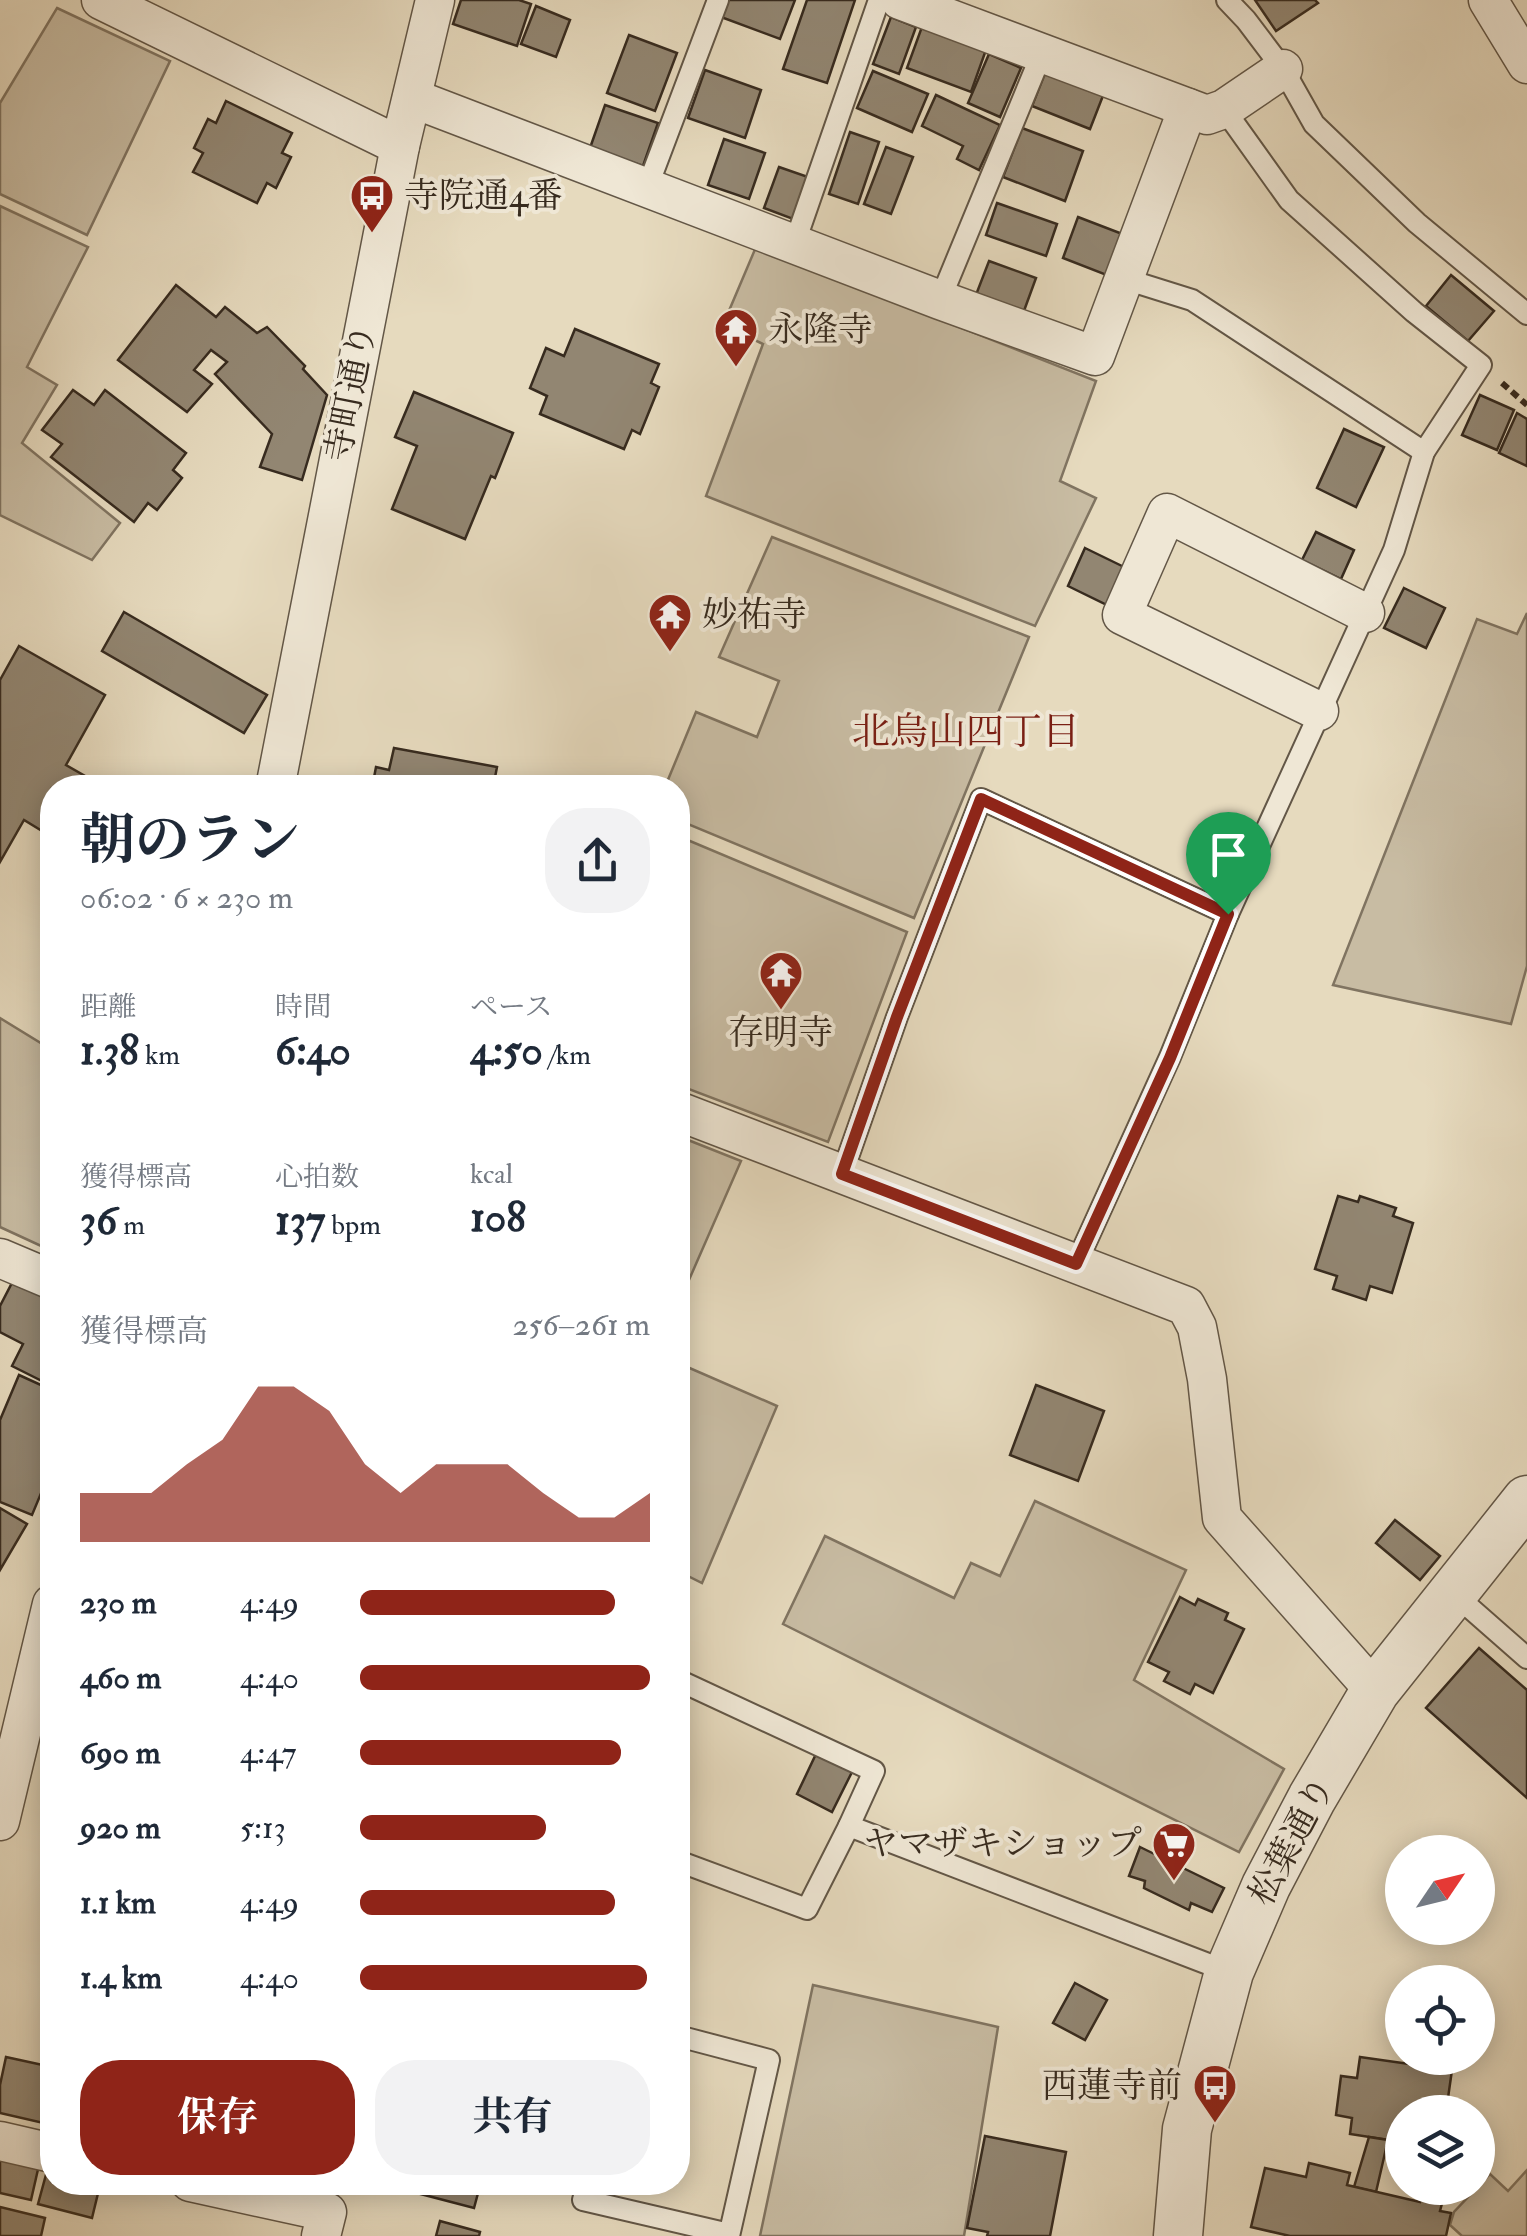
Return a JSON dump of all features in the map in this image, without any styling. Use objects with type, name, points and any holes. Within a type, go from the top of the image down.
[{"type":"street","points":[[101,0],[400,146]]},
{"type":"street","name":"寺町通り","points":[[278,775],[400,146],[435,0]]},
{"type":"street","points":[[900,0],[1206,108]]},
{"type":"street","points":[[1488,0],[1527,64]]},
{"type":"street","points":[[412,98],[1095,356],[1125,279],[1206,108],[1283,69]]},
{"type":"street","points":[[1319,710],[1122,614],[1167,513],[1365,613]]},
{"type":"street","points":[[690,1116],[1186,1306],[1198,1326],[1222,1518],[1375,1692]]},
{"type":"street","points":[[0,1258],[40,1275]]},
{"type":"street","name":"松葉通り","points":[[1178,2236],[1187,2128],[1229,1972],[1266,1886],[1312,1798],[1375,1692],[1527,1500]]},
{"type":"street","points":[[0,1822],[40,1654]]},
{"type":"street","points":[[0,2141],[40,2150]]},
{"type":"street","points":[[250,2195],[328,2212],[321,2236]]},
{"type":"lane","points":[[647,188],[718,0]]},
{"type":"lane","points":[[794,245],[880,0]]},
{"type":"lane","points":[[1227,0],[1283,69],[1314,124],[1417,223],[1527,314]]},
{"type":"lane","points":[[940,300],[1042,53]]},
{"type":"lane","points":[[1076,1264],[1170,1058],[1228,914],[1394,550],[1424,452],[1481,365],[1414,312],[1289,200],[1206,108]]},
{"type":"lane","points":[[1125,279],[1192,300],[1424,452]]},
{"type":"lane","points":[[842,1174],[981,799],[1228,914]]},
{"type":"lane","points":[[1454,1593],[1527,1658]]},
{"type":"lane","points":[[690,1686],[874,1771],[807,1909],[690,1865]]},
{"type":"lane","points":[[849,1826],[1229,1972]]},
{"type":"lane","points":[[584,2195],[583,2200],[729,2235],[769,2060],[690,2039]]},
{"type":"shaded area","points":[[57,8],[170,61],[87,235],[0,194],[0,103]]},
{"type":"shaded area","points":[[0,206],[88,247],[27,367],[57,385],[22,443],[120,523],[92,560],[0,515]]},
{"type":"shaded area","points":[[756,247],[1096,381],[1060,481],[1096,498],[1035,626],[706,496],[763,344],[723,325]]},
{"type":"shaded area","points":[[772,537],[1029,637],[914,918],[690,825],[690,775],[670,775],[696,712],[757,737],[779,681],[719,657]]},
{"type":"shaded area","points":[[1527,613],[1527,966],[1511,1024],[1333,985],[1477,619],[1517,634]]},
{"type":"shaded area","name":"存明寺","points":[[690,841],[907,932],[828,1142],[690,1090]]},
{"type":"shaded area","points":[[0,1018],[40,1043],[40,1245],[0,1227]]},
{"type":"shaded area","points":[[690,1141],[741,1161],[690,1278]]},
{"type":"shaded area","points":[[690,1368],[777,1406],[702,1583],[690,1577]]},
{"type":"shaded area","points":[[1035,1501],[1186,1570],[1134,1680],[1284,1769],[1239,1852],[783,1624],[825,1536],[954,1598],[971,1563],[1000,1576]]},
{"type":"shaded area","points":[[813,1985],[998,2027],[964,2236],[760,2236]]},
{"type":"shaded area","points":[[1527,2170],[1527,2236],[1462,2236],[1450,2225],[1461,2205],[1495,2205],[1495,2179],[1508,2191]]},
{"type":"building","points":[[461,0],[519,0],[531,4],[517,46],[453,24]]},
{"type":"building","points":[[728,0],[795,0],[780,39],[721,17]]},
{"type":"building","points":[[807,0],[855,0],[827,83],[783,69]]},
{"type":"building","points":[[1255,0],[1315,0],[1318,3],[1276,31]]},
{"type":"building","points":[[536,6],[570,20],[556,57],[521,44]]},
{"type":"building","points":[[891,17],[916,27],[899,74],[873,64]]},
{"type":"building","points":[[923,24],[987,47],[971,92],[907,68]]},
{"type":"building","points":[[629,35],[677,53],[655,111],[607,93]]},
{"type":"building","points":[[989,54],[1021,68],[1000,117],[968,103]]},
{"type":"building","points":[[1048,65],[1106,88],[1090,129],[1032,106]]},
{"type":"building","points":[[705,70],[761,90],[745,138],[688,118]]},
{"type":"building","points":[[873,71],[928,94],[912,132],[857,108]]},
{"type":"building","points":[[936,95],[1000,125],[979,170],[957,159],[963,146],[922,126]]},
{"type":"building","points":[[226,101],[292,133],[282,153],[291,157],[276,188],[267,183],[257,203],[193,172],[203,153],[194,148],[208,119],[216,123]]},
{"type":"building","points":[[605,105],[658,123],[643,166],[590,148]]},
{"type":"building","points":[[1022,128],[1083,151],[1065,201],[1003,177]]},
{"type":"building","points":[[850,132],[879,142],[858,204],[829,194]]},
{"type":"building","points":[[724,139],[765,153],[749,199],[708,185]]},
{"type":"building","points":[[886,147],[913,157],[891,214],[864,204]]},
{"type":"building","points":[[779,167],[808,177],[793,219],[764,208]]},
{"type":"building","points":[[997,203],[1057,224],[1046,256],[986,235]]},
{"type":"building","points":[[1078,217],[1125,235],[1109,276],[1063,258]]},
{"type":"building","points":[[989,261],[1036,278],[1021,319],[974,300]]},
{"type":"building","points":[[1451,275],[1494,311],[1468,341],[1426,306]]},
{"type":"building","points":[[176,285],[216,317],[225,307],[257,333],[267,327],[327,395],[302,480],[260,467],[272,434],[215,374],[227,362],[211,350],[194,370],[212,384],[187,412],[118,360]]},
{"type":"building","points":[[575,329],[659,364],[651,383],[659,387],[640,434],[632,430],[624,449],[540,414],[547,396],[530,388],[546,348],[564,356]]},
{"type":"building","points":[[73,390],[94,405],[105,390],[186,453],[173,470],[182,478],[157,510],[148,503],[134,522],[51,457],[62,444],[42,430]]},
{"type":"building","points":[[414,392],[513,433],[465,539],[392,509],[417,446],[395,437]]},
{"type":"building","points":[[1480,395],[1514,410],[1497,450],[1462,435]]},
{"type":"building","points":[[1517,413],[1527,419],[1527,466],[1499,453]]},
{"type":"building","points":[[1344,429],[1384,447],[1356,507],[1317,488]]},
{"type":"building","points":[[1316,532],[1354,550],[1341,579],[1302,560]]},
{"type":"building","points":[[1085,548],[1124,567],[1107,605],[1068,586]]},
{"type":"building","points":[[1404,588],[1445,608],[1426,648],[1384,628]]},
{"type":"building","points":[[124,612],[267,695],[244,733],[102,651]]},
{"type":"building","points":[[19,646],[105,695],[66,765],[83,775],[40,775],[40,830],[24,820],[0,862],[0,680]]},
{"type":"building","points":[[394,748],[497,767],[495,775],[374,775],[376,767],[389,770]]},
{"type":"building","points":[[1338,1196],[1358,1202],[1360,1196],[1396,1208],[1393,1216],[1413,1223],[1392,1293],[1370,1286],[1366,1300],[1333,1289],[1337,1276],[1315,1269]]},
{"type":"building","points":[[14,1279],[40,1292],[40,1380],[12,1366],[23,1344],[0,1332],[0,1306]]},
{"type":"building","points":[[19,1375],[40,1385],[40,1496],[32,1515],[0,1502],[0,1420]]},
{"type":"building","points":[[1036,1385],[1104,1411],[1078,1481],[1010,1455]]},
{"type":"building","points":[[0,1508],[27,1524],[0,1570]]},
{"type":"building","points":[[1395,1520],[1440,1556],[1420,1580],[1376,1543]]},
{"type":"building","points":[[1180,1597],[1195,1605],[1198,1599],[1228,1613],[1225,1620],[1244,1629],[1213,1693],[1195,1684],[1190,1694],[1164,1681],[1169,1672],[1148,1662]]},
{"type":"building","points":[[1479,1648],[1527,1690],[1527,1798],[1426,1708]]},
{"type":"building","points":[[816,1754],[852,1772],[832,1812],[797,1794]]},
{"type":"building","points":[[1140,1847],[1224,1888],[1212,1912],[1191,1903],[1189,1910],[1144,1888],[1145,1881],[1129,1876]]},
{"type":"building","points":[[1075,1983],[1107,2000],[1085,2040],[1053,2023]]},
{"type":"building","points":[[6,2057],[40,2064],[40,2122],[0,2113]]},
{"type":"building","points":[[1360,2057],[1385,2061],[1385,2075],[1451,2075],[1448,2095],[1385,2095],[1385,2139],[1350,2134],[1352,2118],[1336,2115],[1341,2076],[1357,2078]]},
{"type":"building","points":[[985,2136],[1066,2152],[1050,2236],[987,2236],[988,2232],[967,2228]]},
{"type":"building","points":[[1369,2137],[1385,2140],[1376,2192],[1354,2187]]},
{"type":"building","points":[[0,2155],[39,2165],[31,2200],[0,2193]]},
{"type":"building","points":[[1309,2163],[1350,2173],[1347,2185],[1385,2194],[1385,2205],[1442,2205],[1440,2211],[1451,2213],[1446,2236],[1290,2236],[1251,2227],[1265,2168],[1306,2177]]},
{"type":"building","points":[[40,2195],[98,2195],[92,2218],[38,2204]]},
{"type":"building","points":[[424,2195],[478,2195],[474,2208]]},
{"type":"building","points":[[0,2207],[45,2218],[41,2236],[0,2236]]},
{"type":"building","points":[[440,2221],[480,2232],[479,2236],[436,2236]]},
{"type":"place","name":"寺院通4番","points":[[372,234]]},
{"type":"place","name":"永隆寺","points":[[736,368]]},
{"type":"place","name":"妙祐寺","points":[[670,653]]},
{"type":"place","name":"存明寺","points":[[781,1011]]},
{"type":"place","name":"ヤマザキショップ","points":[[1174,1882]]},
{"type":"place","name":"西蓮寺前","points":[[1215,2124]]},
{"type":"district","name":"北烏山四丁目","points":[[966,732]]},
{"type":"route","points":[[981,799],[1228,914],[1170,1058],[1076,1264],[842,1174],[981,799]]}]
